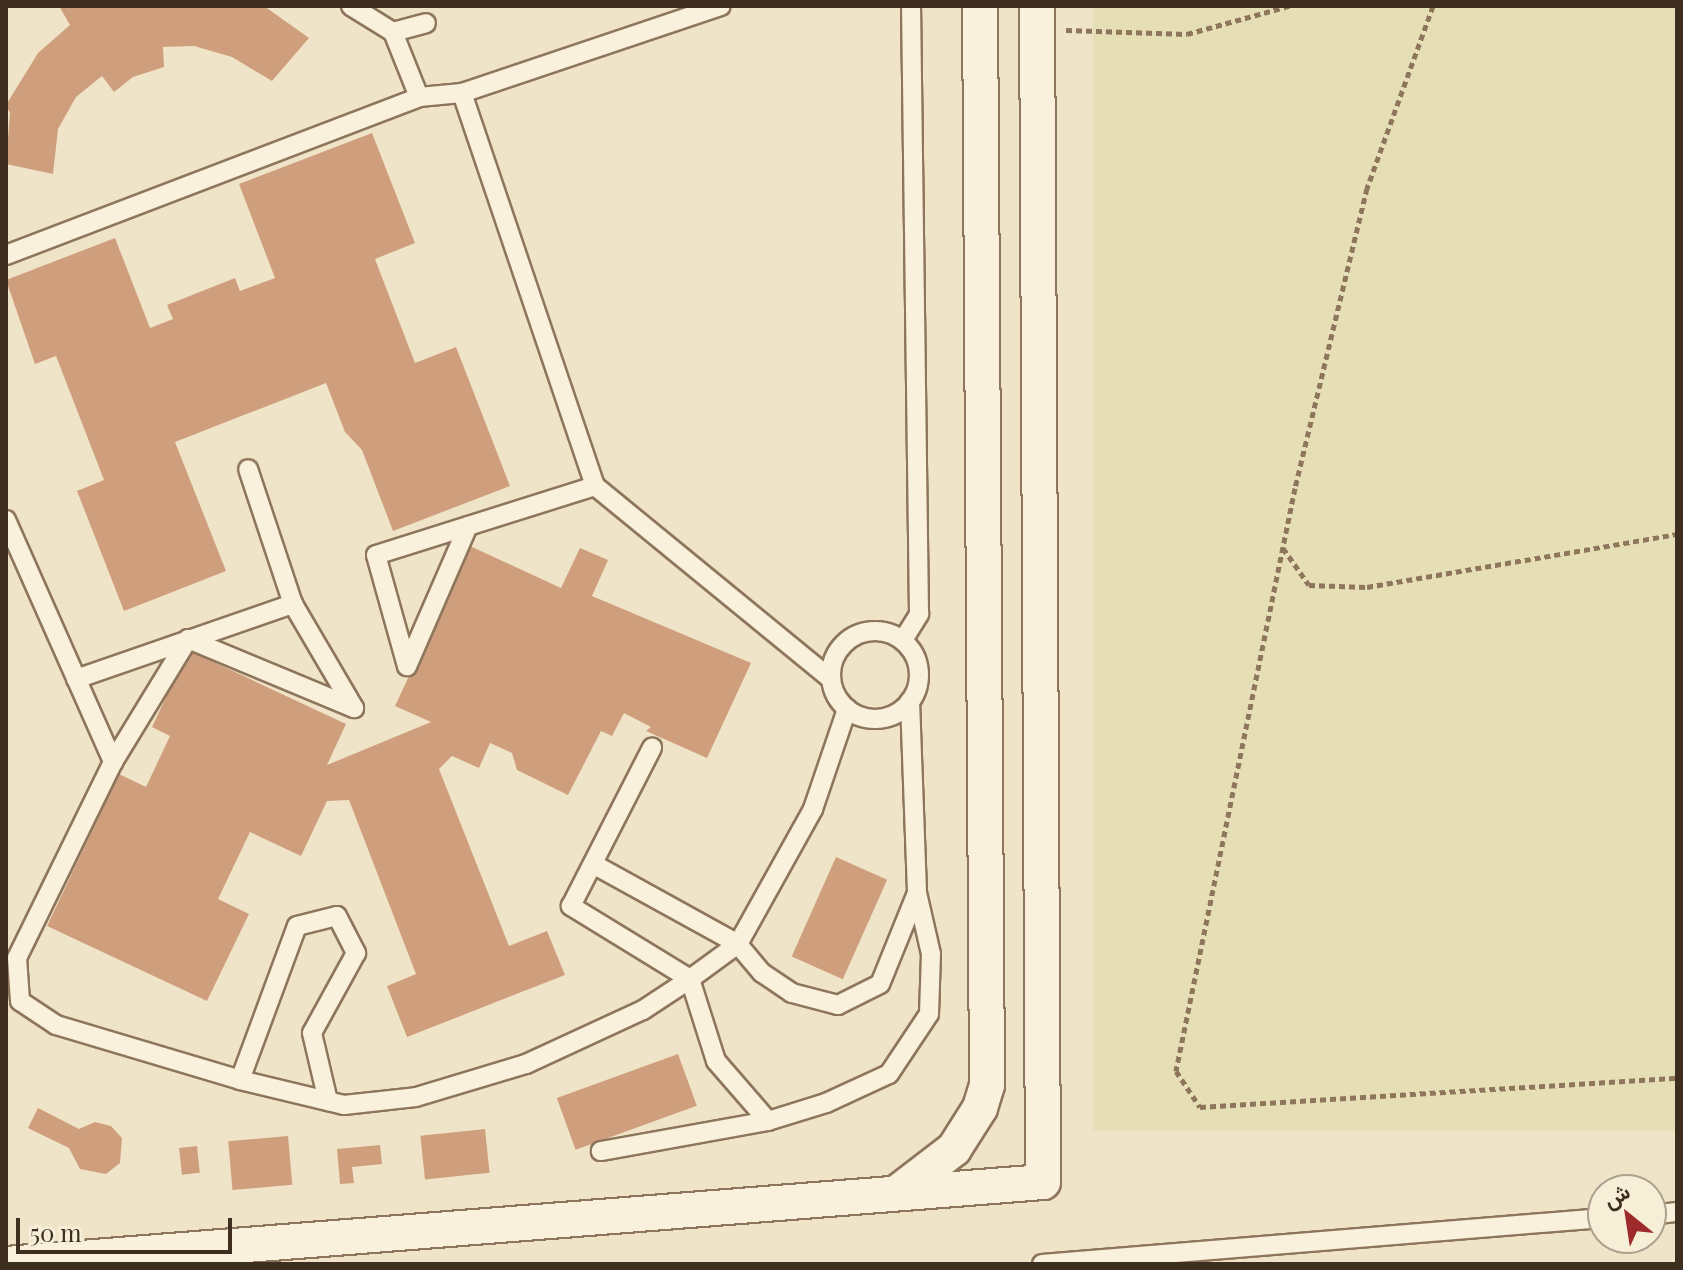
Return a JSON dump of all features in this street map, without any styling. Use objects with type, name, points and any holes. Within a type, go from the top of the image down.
[{"type":"street","points":[[898,1192],[954,1149],[980,1108],[987,1085],[980,6]]},
{"type":"street","points":[[6,1264],[1043,1182],[1037,17]]},
{"type":"lane","points":[[351,6],[393,32],[419,97]]},
{"type":"lane","points":[[6,255],[419,97],[462,93],[721,6]]},
{"type":"lane","points":[[903,640],[919,614],[911,6]]},
{"type":"lane","points":[[393,32],[426,23]]},
{"type":"lane","points":[[462,93],[595,486],[831,679],[847,709],[873,719],[900,711],[910,701]]},
{"type":"lane","points":[[188,639],[354,708],[293,604],[248,469]]},
{"type":"lane","points":[[468,526],[407,666],[376,555],[468,526],[595,486]]},
{"type":"lane","points":[[6,520],[113,762]]},
{"type":"lane","points":[[76,679],[293,604]]},
{"type":"lane","points":[[601,1151],[768,1121],[826,1103],[889,1074],[929,1014],[931,954],[917,893],[910,701],[919,676],[912,650],[903,640],[876,630],[849,639],[838,650],[831,679]]},
{"type":"lane","points":[[188,639],[113,762],[17,958],[20,1001],[56,1025],[240,1080],[344,1105],[416,1097],[526,1064],[643,1010],[738,944],[813,809],[847,709]]},
{"type":"lane","points":[[652,748],[571,906],[690,979],[716,1061],[768,1121]]},
{"type":"lane","points":[[593,864],[738,944],[762,973],[792,993],[838,1005],[880,984],[917,893]]},
{"type":"lane","points":[[240,1080],[297,926],[337,916],[356,953],[312,1033],[328,1101]]},
{"type":"lane","points":[[1042,1264],[1587,1219]]},
{"type":"path","points":[[1037,17],[1187,34],[1289,6]]},
{"type":"path","points":[[1433,6],[1367,188],[1283,547],[1176,1071],[1200,1107],[1677,1078]]},
{"type":"path","points":[[1283,547],[1309,585],[1367,587],[1677,534]]},
{"type":"shaded area","points":[[1093,6],[1677,6],[1677,1131],[1093,1131]]},
{"type":"building","points":[[59,6],[264,6],[309,38],[272,81],[232,57],[194,46],[163,47],[164,67],[133,77],[114,92],[102,76],[76,97],[58,129],[53,174],[6,164],[10,113],[6,105],[38,53],[70,25]]},
{"type":"building","points":[[372,133],[415,243],[375,259],[415,363],[456,347],[510,486],[393,531],[362,450],[345,432],[326,383],[175,442],[226,571],[124,611],[77,491],[104,480],[56,356],[35,364],[6,280],[115,238],[150,328],[173,319],[167,305],[235,278],[240,291],[275,278],[239,184]]},
{"type":"building","points":[[470,546],[561,588],[580,548],[608,560],[592,596],[751,663],[707,758],[646,731],[651,727],[624,713],[612,736],[601,731],[568,795],[517,770],[512,753],[490,743],[479,768],[452,756],[439,769],[509,946],[547,931],[565,975],[407,1037],[387,986],[416,974],[349,800],[327,801],[301,856],[250,832],[218,899],[249,914],[207,1001],[47,926],[119,774],[146,787],[170,736],[152,727],[188,650],[346,724],[327,765],[431,722],[395,706]]},
{"type":"building","points":[[836,857],[887,880],[843,979],[792,957]]},
{"type":"building","points":[[678,1054],[697,1106],[576,1150],[557,1098]]},
{"type":"building","points":[[38,1108],[79,1129],[95,1122],[111,1126],[122,1138],[120,1163],[106,1174],[80,1169],[69,1148],[28,1128]]},
{"type":"building","points":[[485,1129],[490,1173],[425,1180],[420,1136]]},
{"type":"building","points":[[288,1136],[292,1185],[232,1190],[228,1141]]},
{"type":"building","points":[[380,1145],[382,1164],[352,1167],[354,1183],[340,1184],[337,1149]]},
{"type":"building","points":[[197,1146],[200,1173],[182,1175],[179,1148]]}]
